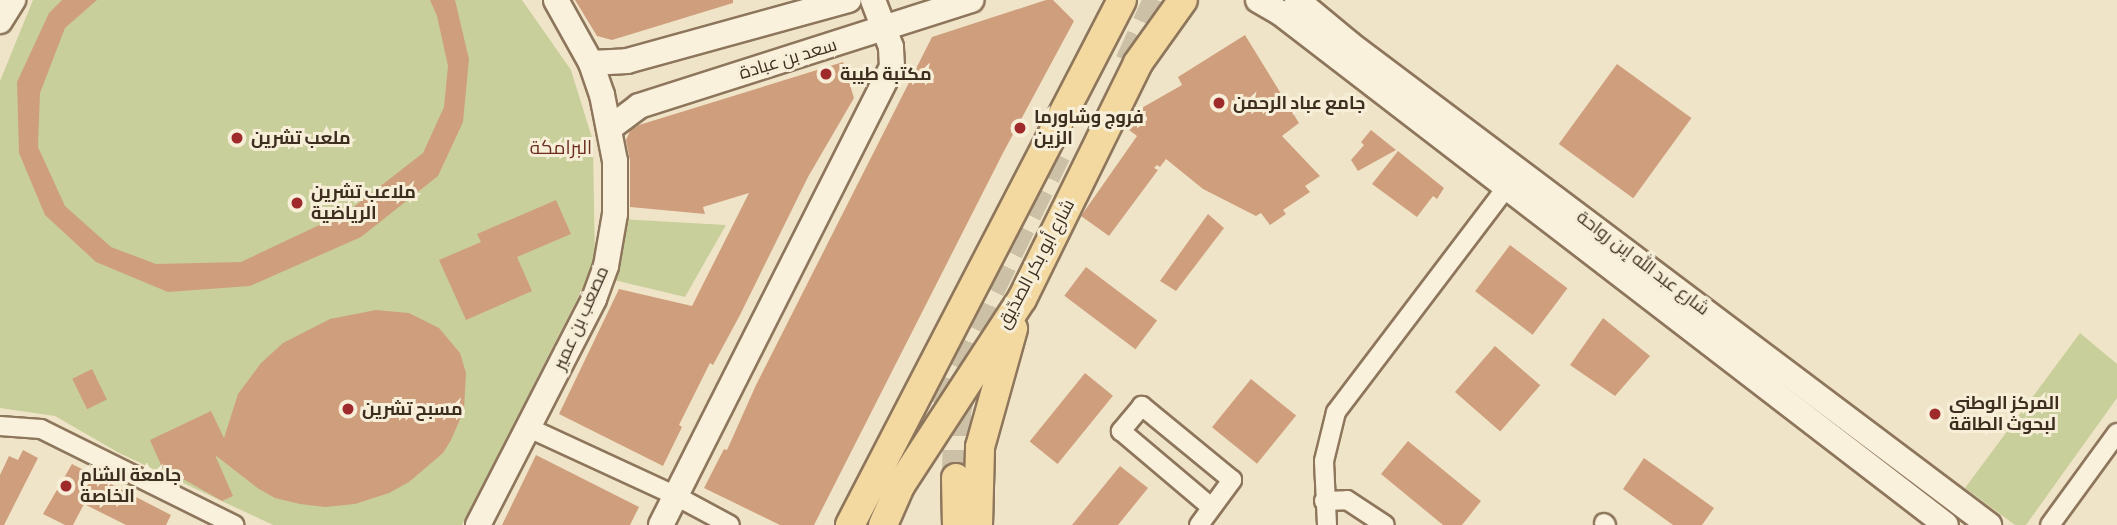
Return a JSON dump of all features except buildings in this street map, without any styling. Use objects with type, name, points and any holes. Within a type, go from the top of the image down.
[{"type":"main road","points":[[850,525],[1122,0]]},
{"type":"main road","name":"شارع أبو بكر الصدّيق","points":[[883,525],[900,486],[1022,299],[1138,63],[1183,0]]},
{"type":"main road","points":[[978,525],[980,447],[1022,299]]},
{"type":"main road","points":[[942,525],[947,479],[957,525]]},
{"type":"main road","points":[[873,525],[897,480]]},
{"type":"street","points":[[0,21],[13,0]]},
{"type":"street","name":"مصعب بن عمير","points":[[478,525],[594,299],[607,266],[615,214],[615,162],[602,95],[591,63],[556,0]]},
{"type":"street","points":[[591,63],[627,61],[849,0]]},
{"type":"street","points":[[661,525],[892,66],[891,47],[873,0]]},
{"type":"street","name":"سعد بن عبادة","points":[[610,128],[639,106],[971,0]]},
{"type":"street","name":"شارع عبد الله إبن رواحة","points":[[1258,0],[1279,12],[1946,525]]},
{"type":"street","name":"شارع عبد الله إبن رواحة","points":[[1297,0],[1350,44],[1990,525]]},
{"type":"street","points":[[1327,525],[1324,461],[1336,411],[1507,187]]},
{"type":"street","points":[[1199,525],[1232,480],[1142,406],[1121,431],[1211,506]]},
{"type":"street","points":[[0,426],[41,429],[234,525]]},
{"type":"street","points":[[529,428],[676,496],[730,525]]},
{"type":"street","points":[[2050,525],[2117,433]]},
{"type":"street","points":[[1324,501],[1347,500],[1385,525]]},
{"type":"green space","name":"ملاعب تشرين الرياضية","points":[[33,0],[522,0],[571,70],[593,141],[595,264],[462,525],[273,525],[119,453],[55,416],[0,408],[0,81]]},
{"type":"green space","points":[[620,219],[726,225],[685,297],[614,280]]},
{"type":"green space","points":[[2080,333],[2117,364],[2117,398],[2026,525],[2015,525],[1965,488]]},
{"type":"tunnel","points":[[1129,62],[1157,0]]},
{"type":"tunnel","points":[[917,441],[1057,154]]},
{"type":"tunnel","points":[[956,478],[957,412],[963,387]]},
{"type":"place","name":"مكتبة طيبة","points":[[826,74]]},
{"type":"place","name":"جامع عباد الرحمن","points":[[1219,103]]},
{"type":"place","name":"فروج وشاورما الزين","points":[[1020,128]]},
{"type":"place","name":"ملعب تشرين","points":[[237,138]]},
{"type":"place","name":"ملاعب تشرين الرياضية","points":[[297,203]]},
{"type":"place","name":"مسبح تشرين","points":[[348,409]]},
{"type":"place","name":"المركز الوطني لبحوث الطاقة","points":[[1935,414]]},
{"type":"place","name":"جامعة الشام الخاصة","points":[[66,486]]},
{"type":"district","name":"البرامكة","points":[[561,148]]}]
